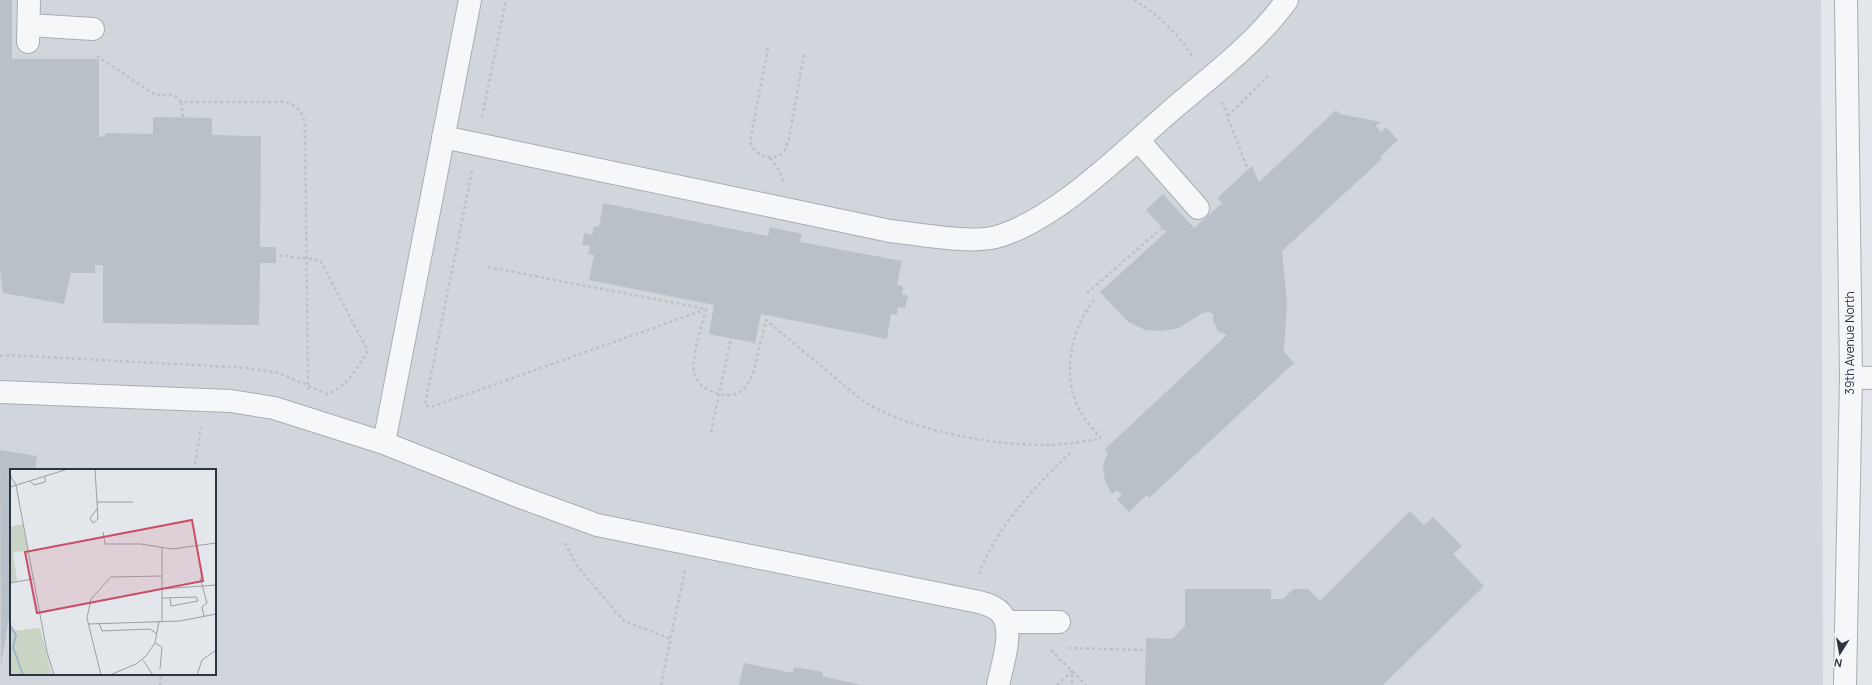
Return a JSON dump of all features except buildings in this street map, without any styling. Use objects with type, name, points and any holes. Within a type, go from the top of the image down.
[{"type":"street","points":[[29,0],[28,33],[90,28]]},
{"type":"street","points":[[443,137],[890,231],[948,238],[994,238],[1017,230],[1052,210],[1095,176],[1225,66],[1260,34],[1287,0]]},
{"type":"street","name":"39th Avenue North","points":[[1845,685],[1862,377],[1846,0]]},
{"type":"street","points":[[384,443],[443,137],[465,1]]},
{"type":"street","points":[[1138,140],[1198,208]]},
{"type":"street","points":[[0,392],[231,401],[274,408],[384,443],[515,495],[597,525],[971,600],[989,605],[1000,612],[1006,622],[1007,643],[998,685]]},
{"type":"street","points":[[1006,622],[1059,622]]},
{"type":"path","points":[[506,0],[425,405],[431,407],[706,309]]},
{"type":"path","points":[[90,28],[88,55],[95,55],[155,95],[174,95],[181,102],[183,118]]},
{"type":"path","points":[[768,48],[750,142],[760,155],[770,158],[775,158],[784,152],[789,139],[804,54]]},
{"type":"path","points":[[1228,116],[1268,76]]},
{"type":"path","points":[[181,102],[282,102],[296,107],[302,112],[305,127],[308,419]]},
{"type":"path","points":[[1088,293],[1162,228]]},
{"type":"path","points":[[0,356],[9,355],[248,368],[279,373],[327,394],[336,392],[343,386],[368,351],[320,260],[276,255]]},
{"type":"path","points":[[488,268],[706,309]]},
{"type":"path","points":[[706,309],[694,362],[694,374],[704,388],[720,393],[731,394],[738,393],[749,382],[753,374],[766,320],[862,400],[879,411],[929,429],[1006,442],[1048,445],[1101,439],[1080,410],[1070,375],[1072,344],[1080,323],[1094,300]]},
{"type":"path","points":[[711,432],[732,338]]},
{"type":"path","points":[[194,469],[205,400]]},
{"type":"path","points":[[971,600],[983,563],[1017,508],[1034,488],[1072,451]]},
{"type":"path","points":[[562,537],[577,566],[624,621],[671,638]]},
{"type":"path","points":[[661,685],[690,544]]},
{"type":"path","points":[[1049,648],[1056,648]]},
{"type":"path","points":[[1064,648],[1146,650]]},
{"type":"path","points":[[1057,685],[1072,671],[1072,685]]},
{"type":"path","points":[[160,685],[161,675]]},
{"type":"shaded area","points":[[0,0],[1821,0],[1823,685],[0,685]]}]
